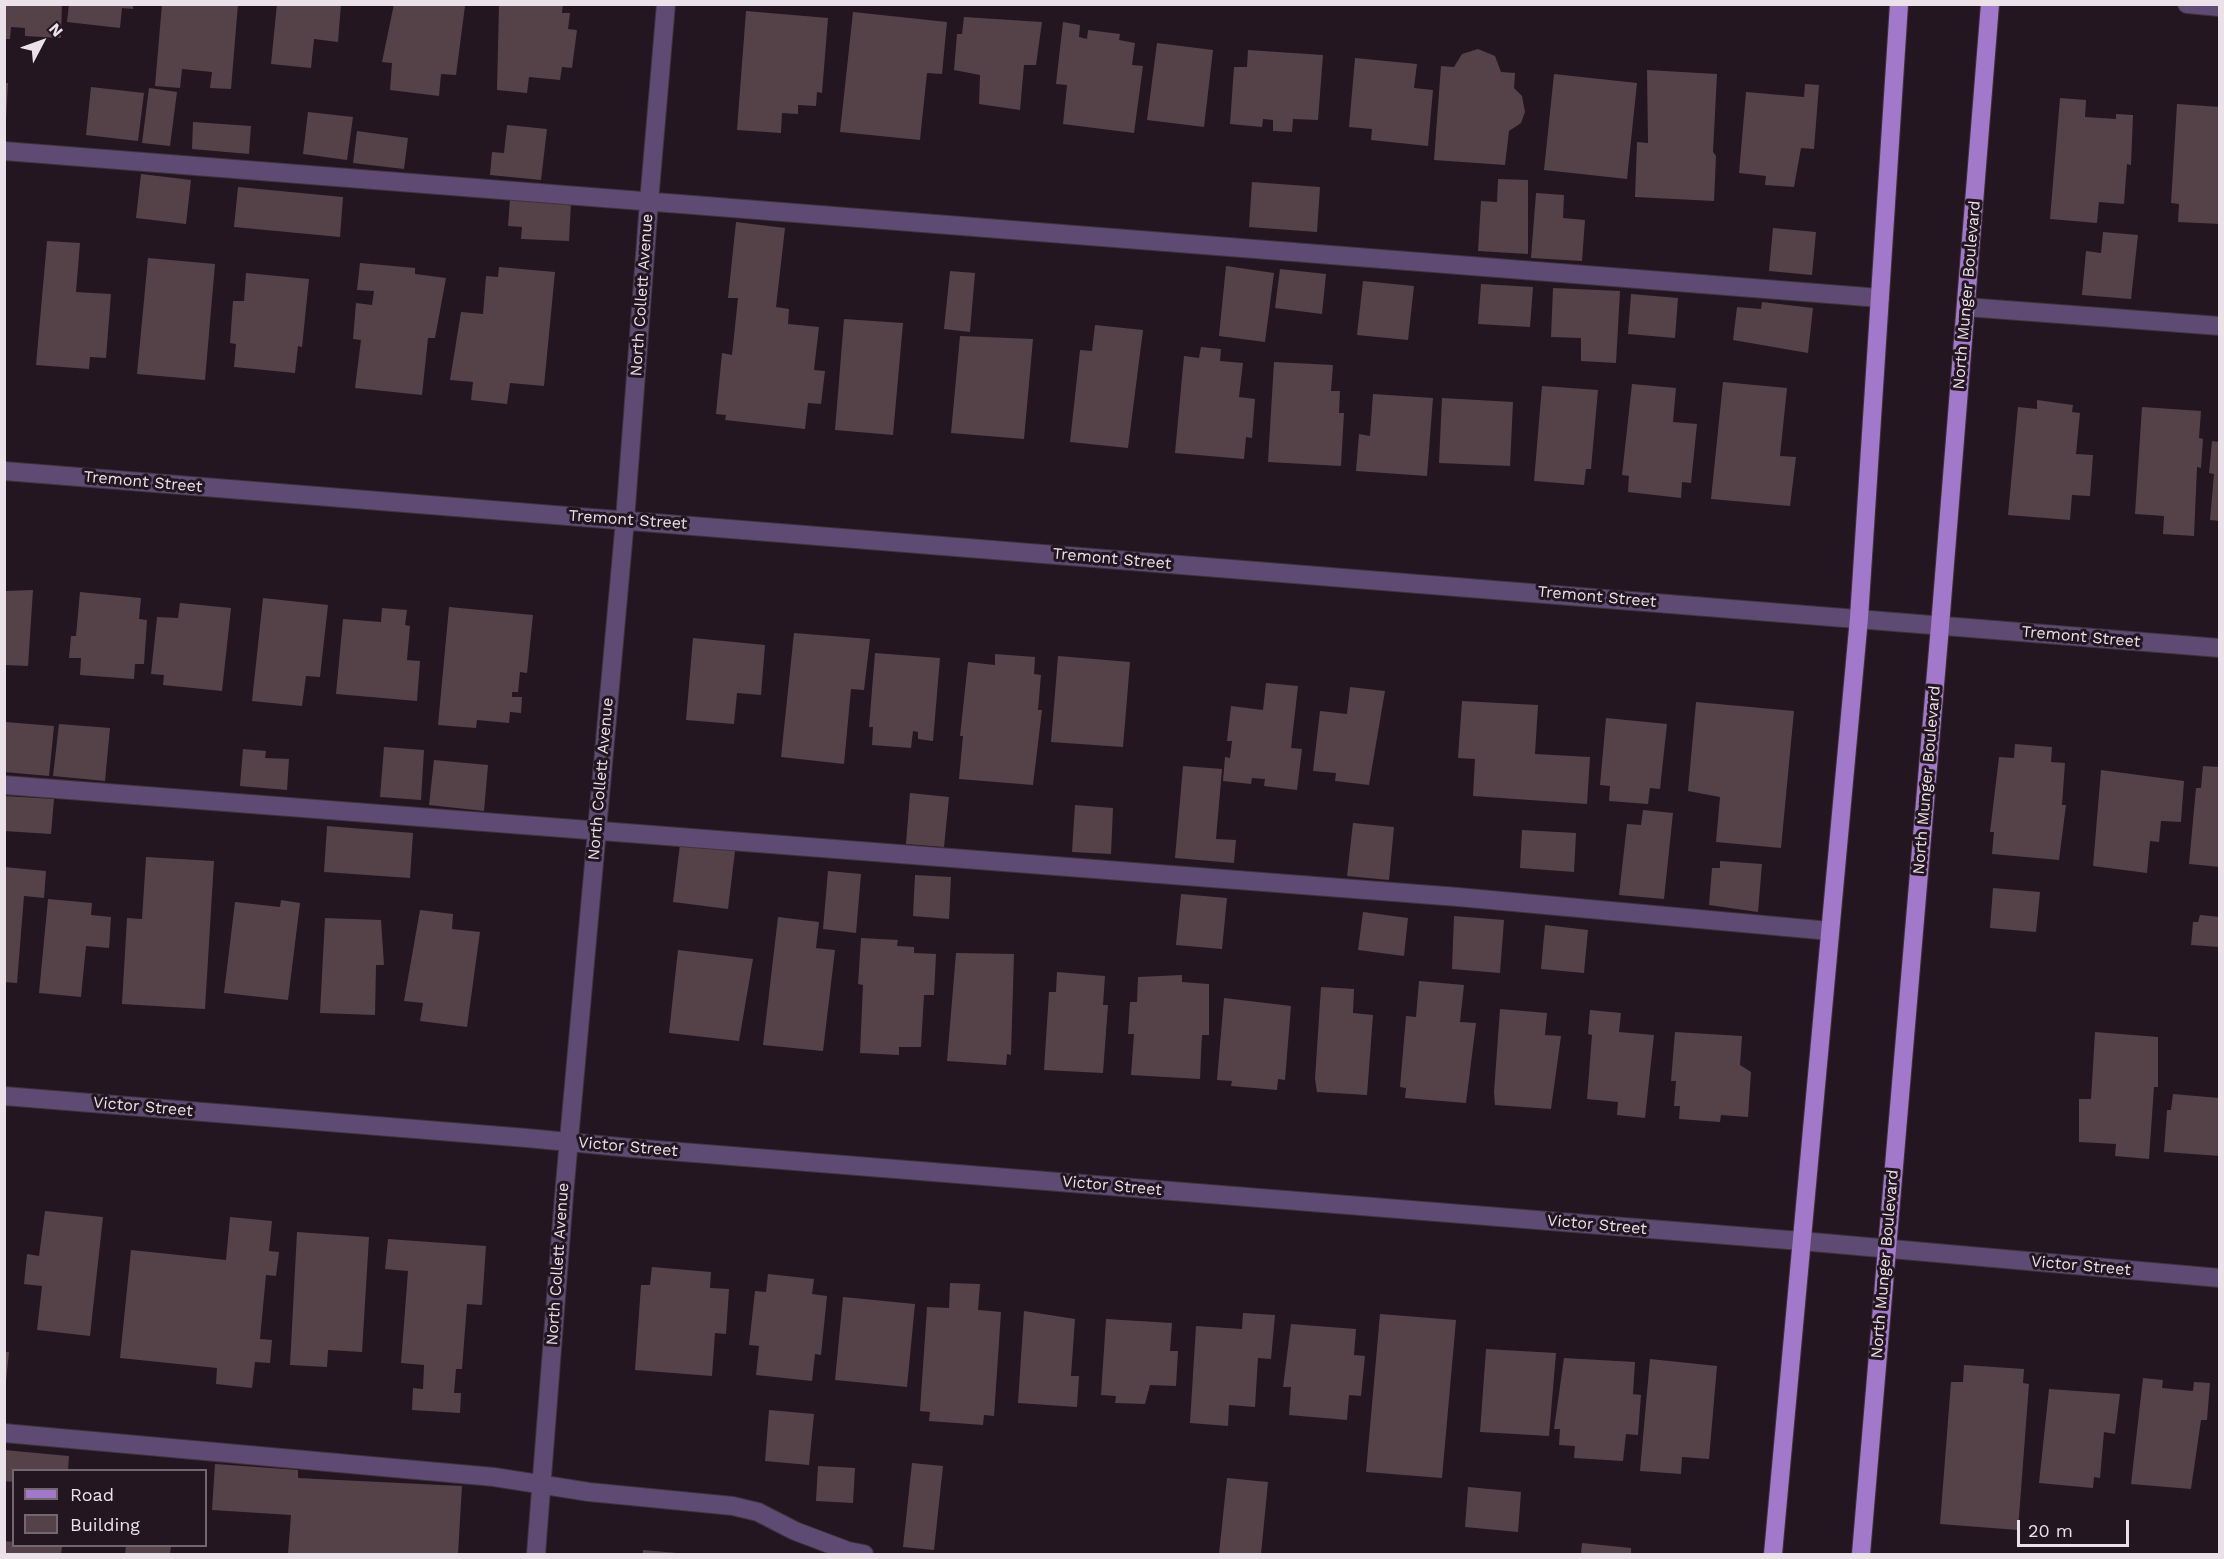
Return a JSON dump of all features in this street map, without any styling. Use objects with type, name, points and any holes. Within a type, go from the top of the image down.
[{"type":"main road","points":[[1773,1554],[1858,618],[1899,4]]},
{"type":"main road","name":"North Munger Boulevard","points":[[1861,1554],[1941,626],[1990,4]]},
{"type":"street","name":"North Collett Avenue","points":[[536,1554],[568,1142],[625,520],[666,4]]},
{"type":"street","points":[[2187,4],[2220,7]]},
{"type":"street","points":[[4,151],[1880,298]]},
{"type":"street","points":[[1966,307],[2220,326]]},
{"type":"street","name":"Tremont Street","points":[[4,471],[2220,648]]},
{"type":"street","points":[[4,785],[1458,897],[1830,931]]},
{"type":"street","name":"Victor Street","points":[[4,1096],[1887,1248],[2220,1278]]},
{"type":"street","points":[[4,1433],[494,1477],[589,1491],[733,1506],[758,1512],[795,1531],[848,1551],[864,1554]]},
{"type":"building","points":[[4,4],[62,4],[61,38],[25,36],[25,28],[11,27],[10,39],[4,39]]},
{"type":"building","points":[[69,4],[133,4],[133,9],[122,8],[120,28],[67,22]]},
{"type":"building","points":[[162,4],[238,4],[231,89],[210,88],[212,72],[182,69],[180,88],[155,86]]},
{"type":"building","points":[[277,4],[341,4],[338,42],[314,39],[311,68],[271,64]]},
{"type":"building","points":[[394,4],[465,6],[456,75],[441,74],[439,96],[390,90],[392,63],[382,62]]},
{"type":"building","points":[[499,4],[563,4],[562,13],[570,13],[568,29],[577,30],[572,68],[562,67],[560,80],[529,77],[527,93],[497,90]]},
{"type":"building","points":[[746,11],[828,18],[822,93],[817,92],[816,106],[798,105],[798,114],[782,113],[781,133],[737,130]]},
{"type":"building","points":[[853,12],[947,22],[942,74],[927,73],[920,140],[840,132]]},
{"type":"building","points":[[964,17],[1042,22],[1036,65],[1024,65],[1020,110],[979,104],[980,75],[954,70],[957,34],[962,34]]},
{"type":"building","points":[[1063,22],[1080,25],[1079,37],[1087,39],[1088,30],[1120,34],[1119,40],[1135,43],[1132,65],[1143,66],[1134,133],[1063,124],[1067,85],[1056,84]]},
{"type":"building","points":[[1157,43],[1213,50],[1204,127],[1147,120]]},
{"type":"building","points":[[1478,49],[1495,56],[1501,72],[1515,73],[1514,88],[1522,96],[1525,112],[1521,123],[1509,131],[1505,165],[1434,160],[1441,66],[1454,67],[1462,54]]},
{"type":"building","points":[[1248,50],[1323,55],[1318,120],[1293,119],[1292,132],[1273,131],[1273,120],[1263,119],[1262,127],[1230,124],[1234,67],[1247,67]]},
{"type":"building","points":[[1355,58],[1417,64],[1414,88],[1433,90],[1428,146],[1371,140],[1372,129],[1349,127]]},
{"type":"building","points":[[1647,70],[1717,74],[1713,152],[1716,156],[1714,201],[1635,197],[1637,142],[1648,143]]},
{"type":"building","points":[[1554,74],[1637,83],[1627,179],[1544,170]]},
{"type":"building","points":[[4,83],[8,83],[6,119],[4,119]]},
{"type":"building","points":[[1805,84],[1819,85],[1814,149],[1801,148],[1794,187],[1765,185],[1766,176],[1739,173],[1746,92],[1804,97]]},
{"type":"building","points":[[91,87],[144,93],[138,141],[86,135]]},
{"type":"building","points":[[149,88],[177,92],[170,146],[142,143]]},
{"type":"building","points":[[2060,98],[2086,100],[2085,117],[2116,119],[2116,114],[2133,115],[2131,165],[2127,164],[2124,204],[2099,202],[2097,223],[2050,219]]},
{"type":"building","points":[[2177,104],[2220,107],[2220,224],[2178,222],[2179,204],[2171,203]]},
{"type":"building","points":[[308,112],[353,117],[347,160],[303,154]]},
{"type":"building","points":[[193,122],[251,126],[249,154],[192,149]]},
{"type":"building","points":[[507,125],[547,129],[541,180],[490,175],[492,152],[504,153]]},
{"type":"building","points":[[357,131],[408,138],[404,169],[353,163]]},
{"type":"building","points":[[141,174],[191,180],[186,224],[136,218]]},
{"type":"building","points":[[1498,179],[1528,180],[1528,254],[1478,251],[1481,201],[1497,202]]},
{"type":"building","points":[[1252,182],[1320,187],[1317,232],[1249,227]]},
{"type":"building","points":[[238,187],[343,197],[340,237],[234,227]]},
{"type":"building","points":[[1536,193],[1564,195],[1563,218],[1585,220],[1582,261],[1531,258]]},
{"type":"building","points":[[510,199],[571,203],[569,241],[521,239],[522,227],[508,226]]},
{"type":"building","points":[[736,222],[785,228],[776,307],[789,309],[788,324],[819,327],[814,370],[825,371],[821,404],[808,403],[805,429],[725,420],[726,415],[716,414],[722,353],[732,355],[738,298],[728,298]]},
{"type":"building","points":[[1773,228],[1816,232],[1812,275],[1769,271]]},
{"type":"building","points":[[2103,232],[2138,235],[2131,299],[2082,295],[2086,251],[2101,253]]},
{"type":"building","points":[[47,241],[80,243],[76,292],[111,294],[106,358],[90,357],[89,369],[36,365]]},
{"type":"building","points":[[148,258],[215,264],[205,380],[137,374]]},
{"type":"building","points":[[360,263],[415,268],[415,274],[446,278],[435,338],[428,338],[422,395],[355,388],[361,340],[353,339],[356,303],[372,305],[374,291],[357,290]]},
{"type":"building","points":[[1226,266],[1274,273],[1265,342],[1219,336]]},
{"type":"building","points":[[499,267],[555,272],[544,386],[510,383],[507,404],[471,400],[473,382],[450,380],[461,312],[483,314],[486,276],[498,277]]},
{"type":"building","points":[[1280,269],[1326,274],[1322,314],[1275,308]]},
{"type":"building","points":[[950,271],[975,273],[970,332],[944,329]]},
{"type":"building","points":[[246,273],[309,279],[302,347],[298,346],[295,373],[234,367],[236,344],[230,343],[233,301],[244,301]]},
{"type":"building","points":[[1363,281],[1414,286],[1408,340],[1357,335]]},
{"type":"building","points":[[1481,284],[1533,287],[1530,327],[1478,324]]},
{"type":"building","points":[[1553,288],[1620,291],[1616,363],[1581,361],[1581,338],[1551,337]]},
{"type":"building","points":[[1631,294],[1678,298],[1675,338],[1628,334]]},
{"type":"building","points":[[1762,302],[1813,308],[1808,353],[1733,340],[1737,307],[1761,309]]},
{"type":"building","points":[[844,319],[903,323],[893,435],[835,430]]},
{"type":"building","points":[[1095,325],[1143,330],[1128,448],[1070,442],[1080,350],[1092,351]]},
{"type":"building","points":[[960,336],[1033,339],[1024,439],[951,433]]},
{"type":"building","points":[[1201,347],[1221,349],[1220,361],[1243,363],[1239,397],[1255,399],[1252,438],[1246,437],[1244,459],[1175,453],[1184,356],[1199,358]]},
{"type":"building","points":[[1274,362],[1333,365],[1331,391],[1340,391],[1339,413],[1344,413],[1341,466],[1268,462]]},
{"type":"building","points":[[1723,382],[1787,388],[1780,456],[1796,457],[1790,506],[1711,499]]},
{"type":"building","points":[[1632,384],[1676,388],[1673,422],[1697,424],[1691,483],[1682,482],[1681,498],[1628,492],[1629,476],[1622,475]]},
{"type":"building","points":[[1542,386],[1598,390],[1591,469],[1586,469],[1584,485],[1534,481]]},
{"type":"building","points":[[1373,394],[1433,398],[1427,476],[1356,471],[1359,434],[1370,436]]},
{"type":"building","points":[[1442,398],[1513,402],[1510,466],[1439,463]]},
{"type":"building","points":[[2037,400],[2073,405],[2072,412],[2080,413],[2076,454],[2093,455],[2090,496],[2072,495],[2070,520],[2008,515],[2018,407],[2037,409]]},
{"type":"building","points":[[2142,407],[2201,411],[2199,438],[2203,439],[2201,468],[2197,467],[2194,536],[2163,534],[2164,516],[2135,514]]},
{"type":"building","points":[[2212,441],[2220,442],[2220,521],[2210,520],[2214,474],[2209,473]]},
{"type":"building","points":[[33,590],[28,666],[5,665],[5,591]]},
{"type":"building","points":[[80,592],[141,598],[139,619],[147,620],[144,664],[135,664],[134,679],[80,675],[81,658],[69,658],[71,636],[76,636]]},
{"type":"building","points":[[263,598],[328,605],[320,677],[306,676],[302,706],[252,701]]},
{"type":"building","points":[[180,603],[231,608],[222,691],[163,685],[164,675],[151,674],[157,617],[178,618]]},
{"type":"building","points":[[449,607],[533,615],[527,673],[520,672],[518,692],[512,692],[512,697],[522,697],[521,713],[510,712],[509,723],[477,720],[476,728],[438,725]]},
{"type":"building","points":[[382,608],[407,610],[405,625],[410,626],[407,660],[420,661],[417,701],[336,694],[343,619],[381,622]]},
{"type":"building","points":[[794,633],[870,639],[864,690],[851,689],[844,764],[781,757]]},
{"type":"building","points":[[693,638],[765,645],[761,695],[737,693],[734,724],[686,720]]},
{"type":"building","points":[[875,653],[940,658],[933,741],[918,739],[918,732],[913,731],[911,748],[872,745],[873,727],[869,727]]},
{"type":"building","points":[[995,654],[1035,657],[1034,674],[1041,675],[1038,710],[1042,710],[1033,785],[959,779],[963,736],[960,736],[968,662],[995,665]]},
{"type":"building","points":[[1058,656],[1130,662],[1123,747],[1051,742]]},
{"type":"building","points":[[1266,683],[1298,686],[1291,748],[1302,749],[1297,790],[1264,786],[1265,779],[1252,778],[1251,784],[1223,781],[1225,757],[1230,758],[1232,741],[1227,741],[1231,706],[1263,710]]},
{"type":"building","points":[[1350,687],[1385,691],[1369,785],[1335,781],[1336,773],[1313,771],[1320,711],[1347,714]]},
{"type":"building","points":[[1462,701],[1538,705],[1535,754],[1590,757],[1587,804],[1473,796],[1475,759],[1458,758]]},
{"type":"building","points":[[1696,702],[1794,711],[1781,848],[1716,842],[1720,797],[1688,791]]},
{"type":"building","points":[[1606,718],[1667,724],[1660,789],[1650,788],[1648,804],[1609,801],[1610,786],[1600,785]]},
{"type":"building","points":[[6,722],[54,726],[49,776],[4,772]]},
{"type":"building","points":[[59,724],[110,728],[105,781],[53,776]]},
{"type":"building","points":[[2015,744],[2052,747],[2051,762],[2065,763],[2062,805],[2066,805],[2059,860],[1992,854],[1994,832],[1990,832],[1999,757],[2014,758]]},
{"type":"building","points":[[384,747],[424,750],[421,800],[380,797]]},
{"type":"building","points":[[243,749],[266,751],[265,758],[289,759],[287,790],[240,786]]},
{"type":"building","points":[[434,760],[488,765],[484,811],[429,805]]},
{"type":"building","points":[[1183,766],[1222,769],[1216,839],[1236,840],[1234,863],[1175,858]]},
{"type":"building","points":[[2203,766],[2220,767],[2220,867],[2189,864],[2196,788],[2201,788]]},
{"type":"building","points":[[2101,770],[2184,781],[2181,822],[2161,821],[2159,842],[2150,841],[2147,873],[2093,866]]},
{"type":"building","points":[[910,793],[949,797],[944,847],[906,844]]},
{"type":"building","points":[[4,796],[54,799],[51,834],[4,831]]},
{"type":"building","points":[[1075,805],[1113,808],[1111,854],[1072,852]]},
{"type":"building","points":[[1643,810],[1673,813],[1664,899],[1619,895],[1627,824],[1641,825]]},
{"type":"building","points":[[1353,823],[1394,827],[1389,880],[1347,876]]},
{"type":"building","points":[[327,826],[413,833],[410,878],[324,872]]},
{"type":"building","points":[[1522,830],[1576,833],[1574,872],[1520,868]]},
{"type":"building","points":[[680,844],[735,851],[728,909],[673,902]]},
{"type":"building","points":[[146,857],[214,861],[205,1009],[122,1004],[127,918],[142,919]]},
{"type":"building","points":[[1720,861],[1762,864],[1758,912],[1709,905],[1712,868],[1720,868]]},
{"type":"building","points":[[4,867],[46,871],[44,898],[24,896],[17,983],[4,982]]},
{"type":"building","points":[[828,871],[861,874],[856,933],[823,929]]},
{"type":"building","points":[[915,875],[951,877],[949,919],[913,916]]},
{"type":"building","points":[[1993,888],[2040,892],[2036,932],[1990,928]]},
{"type":"building","points":[[1181,894],[1227,898],[1222,949],[1176,945]]},
{"type":"building","points":[[48,899],[92,903],[91,915],[111,917],[109,948],[86,946],[81,997],[39,993]]},
{"type":"building","points":[[281,900],[300,903],[288,1000],[224,993],[235,902],[280,907]]},
{"type":"building","points":[[420,910],[453,914],[452,929],[480,932],[467,1027],[420,1021],[423,1003],[404,1001]]},
{"type":"building","points":[[1363,912],[1408,918],[1404,956],[1358,950]]},
{"type":"building","points":[[2200,915],[2220,917],[2220,947],[2191,945],[2193,922],[2198,922]]},
{"type":"building","points":[[1454,916],[1504,920],[1500,973],[1452,969]]},
{"type":"building","points":[[778,917],[819,922],[816,948],[835,950],[823,1051],[763,1045]]},
{"type":"building","points":[[325,918],[381,920],[384,965],[376,965],[375,1015],[320,1013]]},
{"type":"building","points":[[1545,925],[1588,930],[1584,973],[1541,969]]},
{"type":"building","points":[[861,938],[898,940],[897,946],[914,947],[914,953],[936,954],[934,995],[924,995],[921,1047],[899,1047],[899,1055],[860,1053],[863,985],[858,984]]},
{"type":"building","points":[[678,950],[753,959],[739,1041],[669,1033]]},
{"type":"building","points":[[956,953],[1014,954],[1011,1055],[1007,1054],[1006,1065],[947,1061]]},
{"type":"building","points":[[1057,972],[1105,976],[1103,1005],[1108,1005],[1103,1073],[1044,1070],[1049,992],[1056,992]]},
{"type":"building","points":[[1182,975],[1182,982],[1209,984],[1209,1035],[1202,1035],[1200,1079],[1131,1075],[1134,1034],[1128,1034],[1130,1002],[1137,1002],[1138,977]]},
{"type":"building","points":[[1419,981],[1464,985],[1460,1022],[1476,1023],[1466,1103],[1405,1098],[1406,1088],[1400,1087],[1406,1016],[1416,1017]]},
{"type":"building","points":[[1321,987],[1354,989],[1353,1013],[1373,1015],[1367,1095],[1317,1092],[1315,1079]]},
{"type":"building","points":[[1224,998],[1291,1006],[1285,1080],[1278,1079],[1277,1090],[1231,1086],[1232,1081],[1217,1080]]},
{"type":"building","points":[[1500,1009],[1547,1013],[1545,1035],[1561,1036],[1551,1109],[1495,1105]]},
{"type":"building","points":[[1590,1010],[1621,1013],[1619,1032],[1654,1035],[1645,1118],[1617,1115],[1618,1102],[1587,1099],[1592,1035],[1588,1034]]},
{"type":"building","points":[[1675,1032],[1742,1036],[1740,1065],[1751,1072],[1748,1117],[1721,1115],[1720,1122],[1679,1119],[1680,1106],[1674,1106],[1676,1081],[1671,1081]]},
{"type":"building","points":[[2095,1032],[2158,1037],[2158,1087],[2154,1087],[2149,1159],[2115,1156],[2116,1144],[2079,1142],[2079,1099],[2091,1099]]},
{"type":"building","points":[[2173,1094],[2219,1098],[2220,1156],[2164,1152],[2167,1110],[2171,1110]]},
{"type":"building","points":[[45,1211],[103,1217],[90,1336],[37,1330],[42,1286],[24,1284],[27,1254],[39,1256]]},
{"type":"building","points":[[230,1217],[272,1221],[269,1251],[279,1252],[276,1276],[266,1275],[260,1339],[272,1340],[270,1363],[255,1362],[252,1388],[216,1384],[217,1368],[120,1358],[131,1250],[226,1260]]},
{"type":"building","points":[[297,1232],[369,1237],[362,1352],[328,1350],[327,1367],[290,1365]]},
{"type":"building","points":[[388,1239],[486,1246],[482,1305],[467,1304],[462,1369],[456,1369],[454,1393],[461,1393],[460,1413],[412,1410],[413,1388],[423,1389],[424,1365],[401,1363],[408,1271],[385,1269]]},
{"type":"building","points":[[652,1267],[711,1272],[710,1288],[729,1289],[726,1334],[715,1333],[712,1376],[635,1370],[641,1285],[650,1285]]},
{"type":"building","points":[[768,1274],[814,1279],[812,1294],[827,1296],[821,1355],[815,1354],[812,1381],[756,1375],[759,1346],[749,1345],[755,1291],[766,1292]]},
{"type":"building","points":[[950,1283],[980,1284],[978,1310],[1001,1312],[994,1416],[984,1415],[983,1425],[929,1421],[930,1412],[920,1411],[927,1307],[949,1308]]},
{"type":"building","points":[[843,1297],[915,1304],[907,1387],[835,1380]]},
{"type":"building","points":[[1024,1311],[1075,1319],[1071,1376],[1079,1376],[1077,1407],[1018,1403]]},
{"type":"building","points":[[1243,1313],[1275,1315],[1271,1359],[1258,1358],[1255,1407],[1229,1405],[1228,1426],[1190,1423],[1196,1326],[1242,1329]]},
{"type":"building","points":[[1380,1314],[1456,1320],[1442,1478],[1366,1472]]},
{"type":"building","points":[[1106,1319],[1172,1323],[1170,1351],[1178,1351],[1176,1386],[1150,1385],[1145,1404],[1115,1403],[1116,1396],[1101,1395]]},
{"type":"building","points":[[1291,1324],[1356,1329],[1354,1355],[1365,1356],[1361,1396],[1349,1395],[1347,1420],[1289,1415],[1291,1387],[1283,1387]]},
{"type":"building","points":[[1486,1349],[1556,1353],[1549,1436],[1480,1432]]},
{"type":"building","points":[[4,1352],[9,1352],[6,1381],[4,1381]]},
{"type":"building","points":[[1564,1358],[1635,1362],[1633,1394],[1641,1395],[1638,1435],[1626,1434],[1623,1461],[1574,1458],[1575,1446],[1559,1445],[1560,1429],[1554,1429]]},
{"type":"building","points":[[1650,1359],[1717,1366],[1709,1459],[1682,1457],[1681,1474],[1640,1471]]},
{"type":"building","points":[[1964,1365],[2024,1369],[2023,1383],[2029,1384],[2018,1530],[1940,1524],[1951,1382],[1963,1382]]},
{"type":"building","points":[[2143,1378],[2163,1380],[2162,1388],[2193,1391],[2194,1382],[2210,1383],[2207,1420],[2201,1420],[2191,1489],[2131,1484]]},
{"type":"building","points":[[2049,1389],[2120,1394],[2115,1434],[2104,1432],[2100,1478],[2094,1477],[2093,1488],[2039,1483]]},
{"type":"building","points":[[769,1410],[814,1414],[809,1465],[765,1461]]},
{"type":"building","points":[[4,1450],[69,1456],[68,1469],[12,1469],[12,1482],[4,1481]]},
{"type":"building","points":[[912,1463],[943,1466],[934,1550],[903,1547]]},
{"type":"building","points":[[215,1464],[298,1470],[298,1478],[462,1486],[458,1554],[288,1554],[291,1515],[212,1510]]},
{"type":"building","points":[[818,1466],[855,1468],[853,1503],[816,1501]]},
{"type":"building","points":[[1227,1478],[1268,1482],[1261,1554],[1219,1554]]},
{"type":"building","points":[[1468,1487],[1521,1492],[1518,1532],[1465,1527]]},
{"type":"building","points":[[4,1541],[12,1542],[12,1547],[62,1547],[61,1554],[4,1554]]},
{"type":"building","points":[[1582,1543],[1631,1548],[1631,1554],[1581,1554]]},
{"type":"building","points":[[126,1547],[171,1547],[170,1554],[125,1554]]},
{"type":"building","points":[[643,1550],[677,1553],[677,1554],[643,1554]]}]
